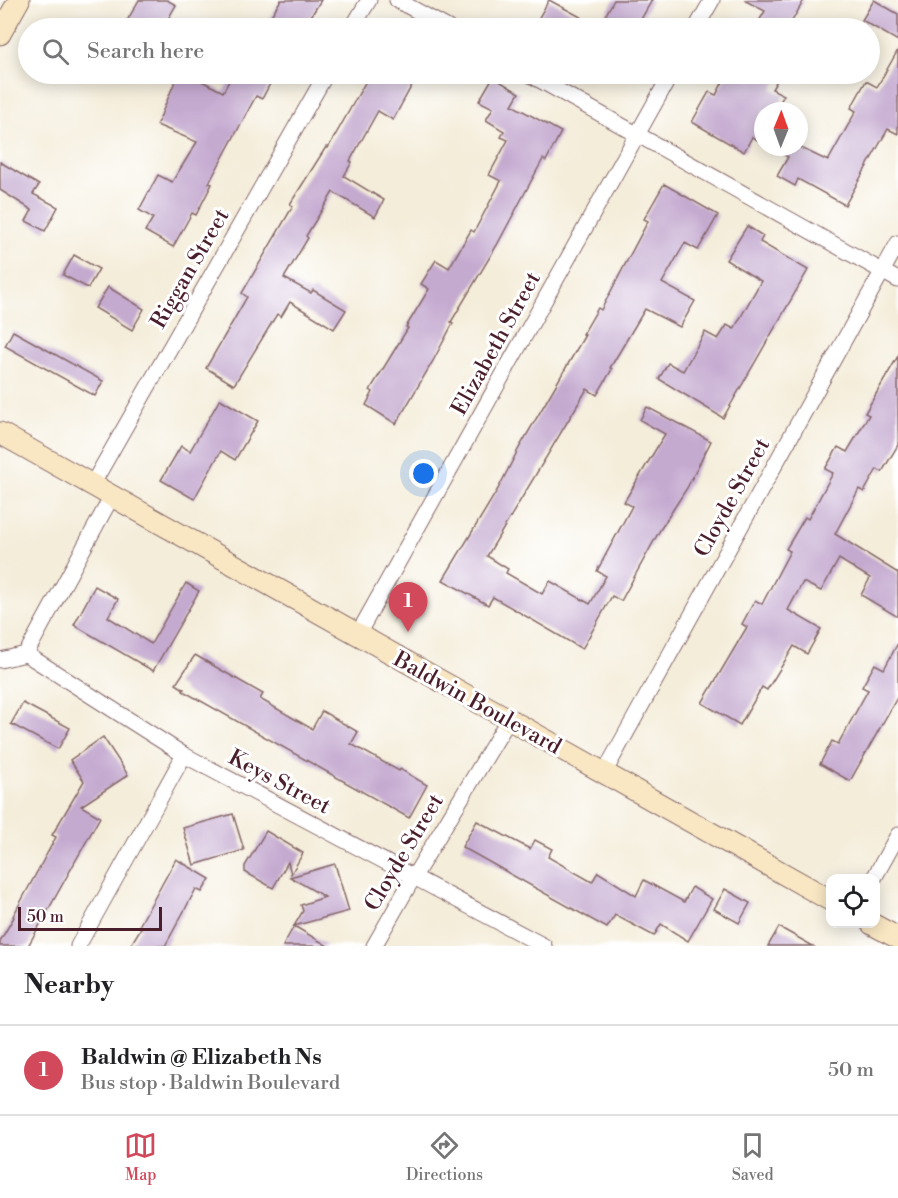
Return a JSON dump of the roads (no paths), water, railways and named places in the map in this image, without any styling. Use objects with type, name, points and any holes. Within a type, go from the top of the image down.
[{"type":"main road","points":[[0,34],[19,0]]},
{"type":"main road","name":"Baldwin Boulevard","points":[[0,433],[826,897]]},
{"type":"main road","points":[[879,928],[898,938]]},
{"type":"street","points":[[358,18],[369,0]]},
{"type":"street","points":[[397,0],[430,18]]},
{"type":"street","points":[[702,18],[712,0]]},
{"type":"street","name":"Riggan Street","points":[[92,484],[320,84]]},
{"type":"street","points":[[547,84],[898,280]]},
{"type":"street","name":"Elizabeth Street","points":[[358,634],[665,84]]},
{"type":"street","name":"Cloyde Street","points":[[604,773],[898,243]]},
{"type":"street","points":[[0,660],[26,654],[112,496]]},
{"type":"street","name":"Keys Street","points":[[26,654],[184,755],[544,946]]},
{"type":"street","name":"Cloyde Street","points":[[374,946],[412,878],[509,719]]},
{"type":"street","points":[[78,946],[184,755]]},
{"type":"street","points":[[877,874],[898,835]]},
{"type":"place","name":"Baldwin @ Elizabeth Ns","points":[[408,632]]}]
